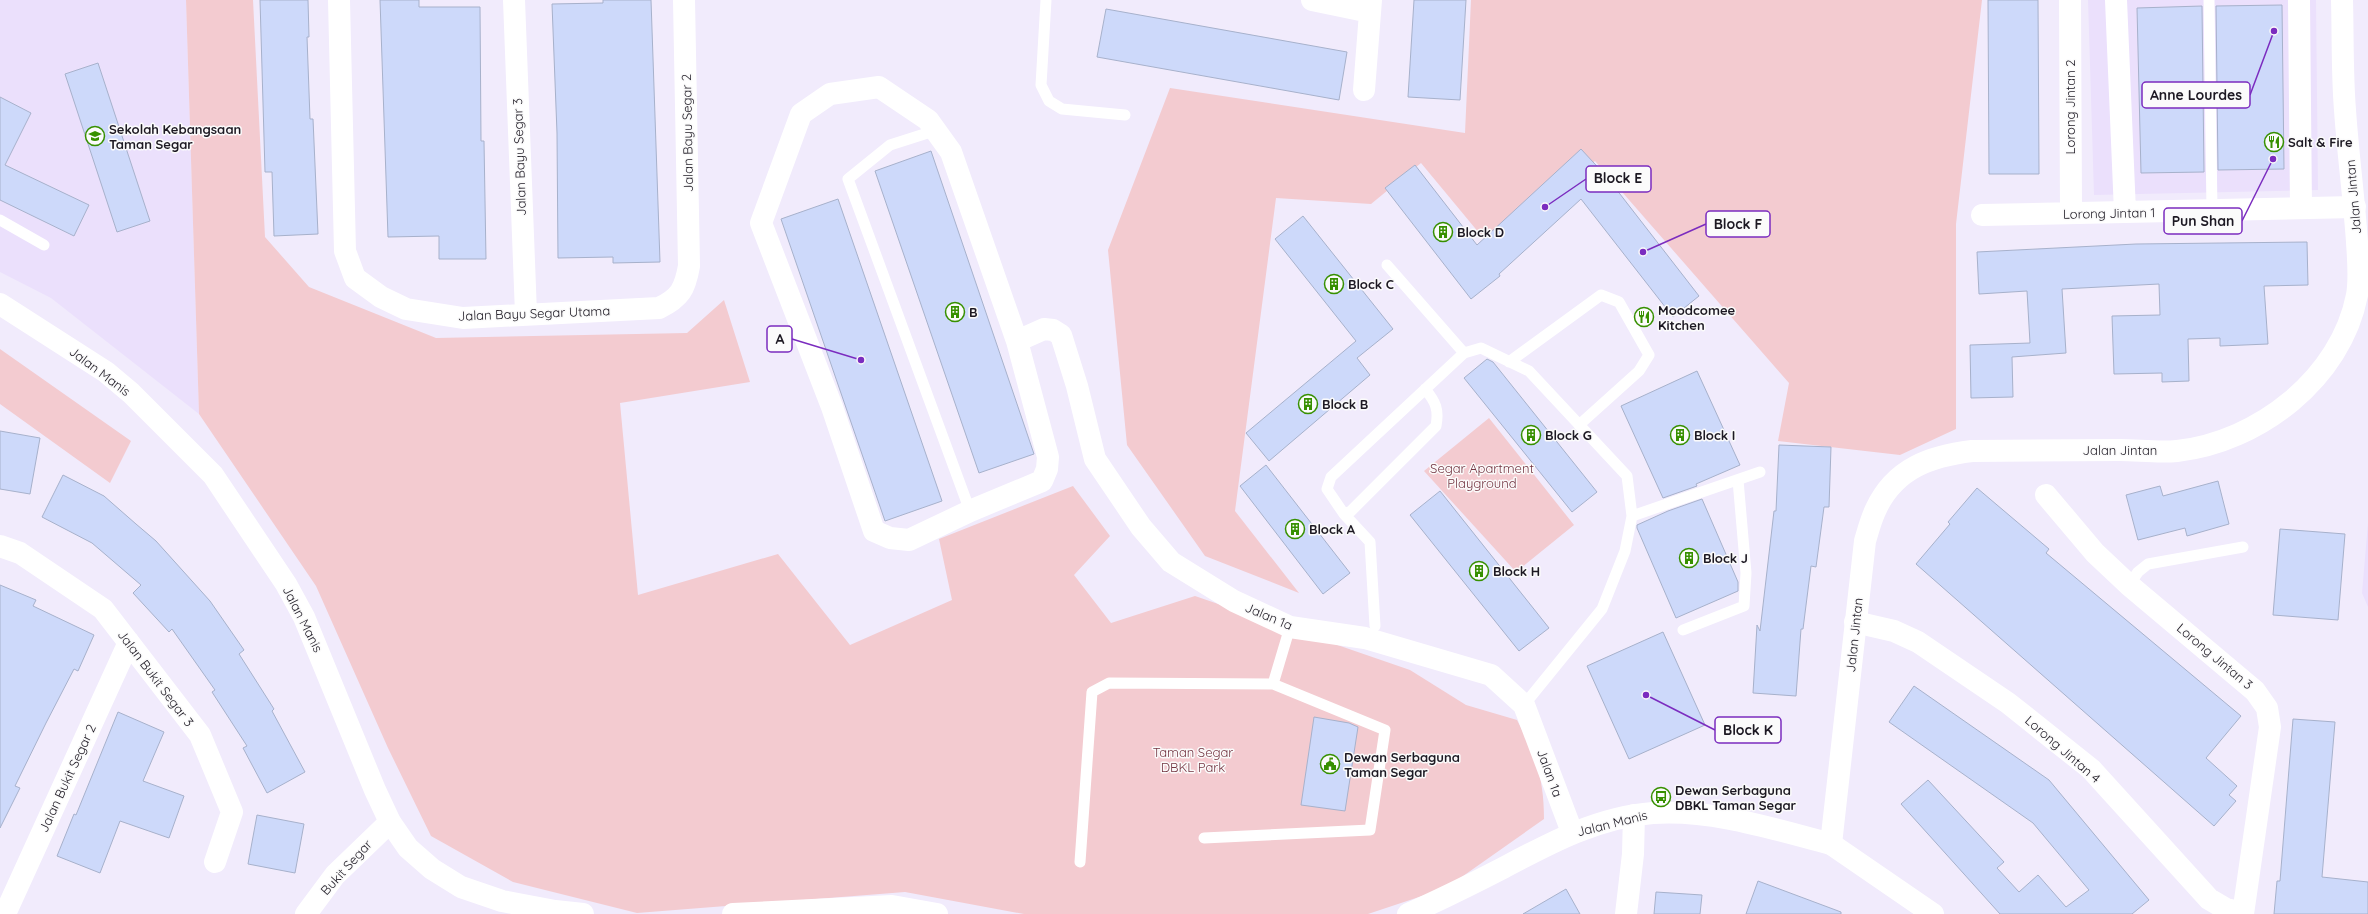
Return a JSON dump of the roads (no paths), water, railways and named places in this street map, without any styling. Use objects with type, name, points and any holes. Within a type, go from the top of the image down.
[{"type":"street","name":"Jalan Bayu Segar Utama","points":[[340,0],[345,251],[355,278],[381,297],[406,309],[463,318],[659,308],[676,300],[687,281],[689,266]]},
{"type":"street","name":"Jalan Bayu Segar 3","points":[[514,0],[526,314]]},
{"type":"street","name":"Jalan Bayu Segar 2","points":[[684,0],[689,266]]},
{"type":"street","points":[[1312,0],[1370,6],[1364,90]]},
{"type":"street","name":"Lorong Jintan 2","points":[[2070,0],[2071,213]]},
{"type":"street","points":[[2116,0],[2125,212]]},
{"type":"street","points":[[2299,0],[2301,208]]},
{"type":"street","name":"Jalan Jintan","points":[[1831,844],[1865,541],[1876,508],[1892,484],[1916,464],[1943,454],[1972,451],[2176,451],[2215,442],[2242,433],[2271,416],[2298,395],[2321,370],[2340,344],[2351,318],[2357,293],[2358,267],[2355,207],[2345,109],[2342,0]]},
{"type":"street","points":[[879,87],[928,120],[937,130],[951,152],[1017,341],[1048,457],[1047,470],[1042,481],[970,511],[909,540],[890,538],[874,531],[832,407],[761,223],[801,114],[830,94],[879,87]]},
{"type":"street","name":"Lorong Jintan 1","points":[[1982,215],[2355,207]]},
{"type":"street","name":"Jalan Manis","points":[[0,304],[106,372],[131,393],[213,475],[286,584],[304,617],[390,822],[408,848],[432,869],[461,887],[502,901],[555,911],[583,914]]},
{"type":"street","name":"Jalan 1a","points":[[1017,341],[1044,329],[1053,330],[1061,335],[1077,386],[1095,459],[1141,527],[1171,562],[1234,601],[1290,627],[1365,638],[1492,675],[1524,705],[1572,832]]},
{"type":"street","name":"Lorong Jintan 3","points":[[2046,496],[2095,553],[2129,585],[2255,691],[2267,708],[2270,727],[2243,914]]},
{"type":"street","name":"Jalan Bukit Segar 3","points":[[0,546],[20,553],[103,609],[200,735],[232,812],[215,862]]},
{"type":"street","name":"Lorong Jintan 4","points":[[1855,622],[1894,631],[1918,642],[2008,703],[2091,769],[2209,899],[2226,909],[2243,914]]},
{"type":"street","name":"Jalan Bukit Segar 2","points":[[5,914],[129,642]]},
{"type":"street","name":"Jalan Manis","points":[[1408,914],[1448,896],[1572,832],[1634,815],[1677,813],[1707,815],[1752,823],[1831,844],[1933,914]]},
{"type":"street","points":[[1626,914],[1633,854],[1634,815]]},
{"type":"street","name":"Bukit Segar","points":[[306,914],[335,876],[390,822]]},
{"type":"street","points":[[732,914],[892,906],[937,914]]},
{"type":"lane","points":[[1046,0],[1041,85],[1049,101],[1062,109],[1125,115]]},
{"type":"lane","points":[[2209,0],[2212,211]]},
{"type":"lane","points":[[937,130],[890,145],[848,179],[970,511]]},
{"type":"lane","points":[[0,220],[44,245]]},
{"type":"lane","points":[[1387,265],[1464,353]]},
{"type":"lane","points":[[1509,362],[1601,295],[1618,302],[1649,355],[1639,371],[1579,425]]},
{"type":"lane","points":[[1375,626],[1370,542],[1344,514],[1327,490],[1331,476],[1464,353],[1481,348],[1529,371],[1627,476],[1632,516],[1625,551],[1602,609],[1524,705]]},
{"type":"lane","points":[[1344,514],[1351,511],[1436,426],[1438,413],[1435,401],[1426,389]]},
{"type":"lane","points":[[1632,516],[1760,472]]},
{"type":"lane","points":[[1682,630],[1744,606],[1746,573],[1738,480]]},
{"type":"lane","points":[[2129,585],[2138,572],[2148,564],[2243,547]]},
{"type":"lane","points":[[1273,684],[1290,627]]},
{"type":"lane","points":[[1080,862],[1092,692],[1110,683],[1273,684],[1385,730],[1370,830],[1204,838]]},
{"type":"place","name":"Anne Lourdes","points":[[2274,31]]},
{"type":"place","name":"Sekolah Kebangsaan Taman Segar","points":[[95,136]]},
{"type":"place","name":"Salt & Fire","points":[[2274,142]]},
{"type":"place","name":"Pun Shan","points":[[2273,159]]},
{"type":"place","name":"Block E","points":[[1545,207]]},
{"type":"place","name":"Block D","points":[[1443,232]]},
{"type":"place","name":"Block F","points":[[1643,252]]},
{"type":"place","name":"Block C","points":[[1334,284]]},
{"type":"place","name":"B","points":[[955,312]]},
{"type":"place","name":"Moodcomee Kitchen","points":[[1644,317]]},
{"type":"place","name":"A","points":[[861,360]]},
{"type":"place","name":"Block B","points":[[1308,404]]},
{"type":"place","name":"Block G","points":[[1531,435]]},
{"type":"place","name":"Block I","points":[[1680,435]]},
{"type":"place","name":"Block A","points":[[1295,529]]},
{"type":"place","name":"Block J","points":[[1689,558]]},
{"type":"place","name":"Block H","points":[[1479,571]]},
{"type":"place","name":"Block K","points":[[1646,695]]},
{"type":"place","name":"Dewan Serbaguna Taman Segar","points":[[1330,764]]},
{"type":"place","name":"Dewan Serbaguna DBKL Taman Segar","points":[[1661,797]]},
{"type":"park label","name":"Segar Apartment Playground","points":[[1482,476]]},
{"type":"park label","name":"Taman Segar DBKL Park","points":[[1193,760]]}]
